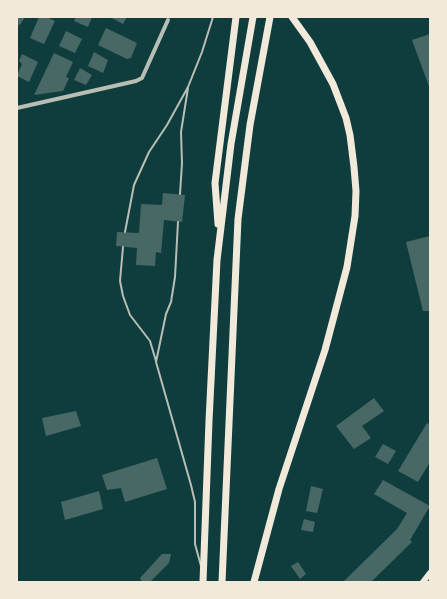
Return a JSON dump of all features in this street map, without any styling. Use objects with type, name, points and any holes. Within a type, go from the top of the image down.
[{"type":"highway","points":[[219,240],[215,183],[236,17]]},
{"type":"highway","points":[[204,579],[217,260],[231,144],[253,17]]},
{"type":"highway","points":[[222,582],[238,219],[250,125],[270,17]]},
{"type":"highway","points":[[254,582],[279,489],[325,350],[347,267],[355,216],[356,190],[354,166],[346,118],[333,84],[310,42],[292,17]]},
{"type":"main road","points":[[423,582],[430,573]]},
{"type":"street","points":[[17,108],[136,81],[142,78],[168,20]]},
{"type":"lane","points":[[125,232],[134,185],[150,152],[188,87],[202,52],[213,17]]},
{"type":"lane","points":[[180,194],[182,163],[181,132],[188,87]]},
{"type":"lane","points":[[156,362],[166,314],[171,302],[175,277],[178,222]]},
{"type":"lane","points":[[123,247],[120,280],[130,315],[150,341],[191,485],[195,502],[195,544],[204,579]]},
{"type":"building","points":[[17,17],[25,17],[20,25],[17,24]]},
{"type":"building","points":[[39,17],[47,17],[55,21],[44,44],[30,38]]},
{"type":"building","points":[[76,17],[92,17],[88,27],[74,21]]},
{"type":"building","points":[[110,17],[127,17],[123,24]]},
{"type":"building","points":[[106,28],[137,43],[131,58],[127,59],[98,45]]},
{"type":"building","points":[[66,31],[82,39],[75,53],[59,46]]},
{"type":"building","points":[[430,34],[430,89],[412,40]]},
{"type":"building","points":[[94,52],[108,60],[103,73],[88,66]]},
{"type":"building","points":[[54,53],[73,62],[66,77],[69,78],[63,91],[34,95]]},
{"type":"building","points":[[22,54],[38,62],[29,82],[17,76],[22,64],[19,61]]},
{"type":"building","points":[[80,68],[92,75],[86,85],[74,80]]},
{"type":"building","points":[[163,193],[185,195],[182,222],[164,220],[161,253],[156,252],[155,266],[136,265],[137,248],[116,246],[117,232],[139,233],[141,204],[162,205]]},
{"type":"building","points":[[430,236],[430,311],[423,311],[406,242]]},
{"type":"building","points":[[374,398],[384,411],[362,426],[371,438],[354,449],[336,426]]},
{"type":"building","points":[[76,411],[81,426],[46,436],[42,418]]},
{"type":"building","points":[[427,423],[430,425],[430,462],[418,482],[398,471]]},
{"type":"building","points":[[383,444],[396,451],[388,464],[375,457]]},
{"type":"building","points":[[157,458],[167,489],[125,502],[121,488],[107,490],[102,475]]},
{"type":"building","points":[[383,480],[430,506],[410,540],[412,542],[371,582],[343,582],[397,529],[407,513],[374,494]]},
{"type":"building","points":[[311,486],[323,489],[317,513],[306,511]]},
{"type":"building","points":[[99,491],[103,509],[65,520],[61,502]]},
{"type":"building","points":[[304,519],[315,522],[313,532],[301,530]]},
{"type":"building","points":[[162,554],[171,554],[169,563],[150,582],[142,582],[140,578]]},
{"type":"building","points":[[298,562],[306,574],[300,579],[291,566]]}]
